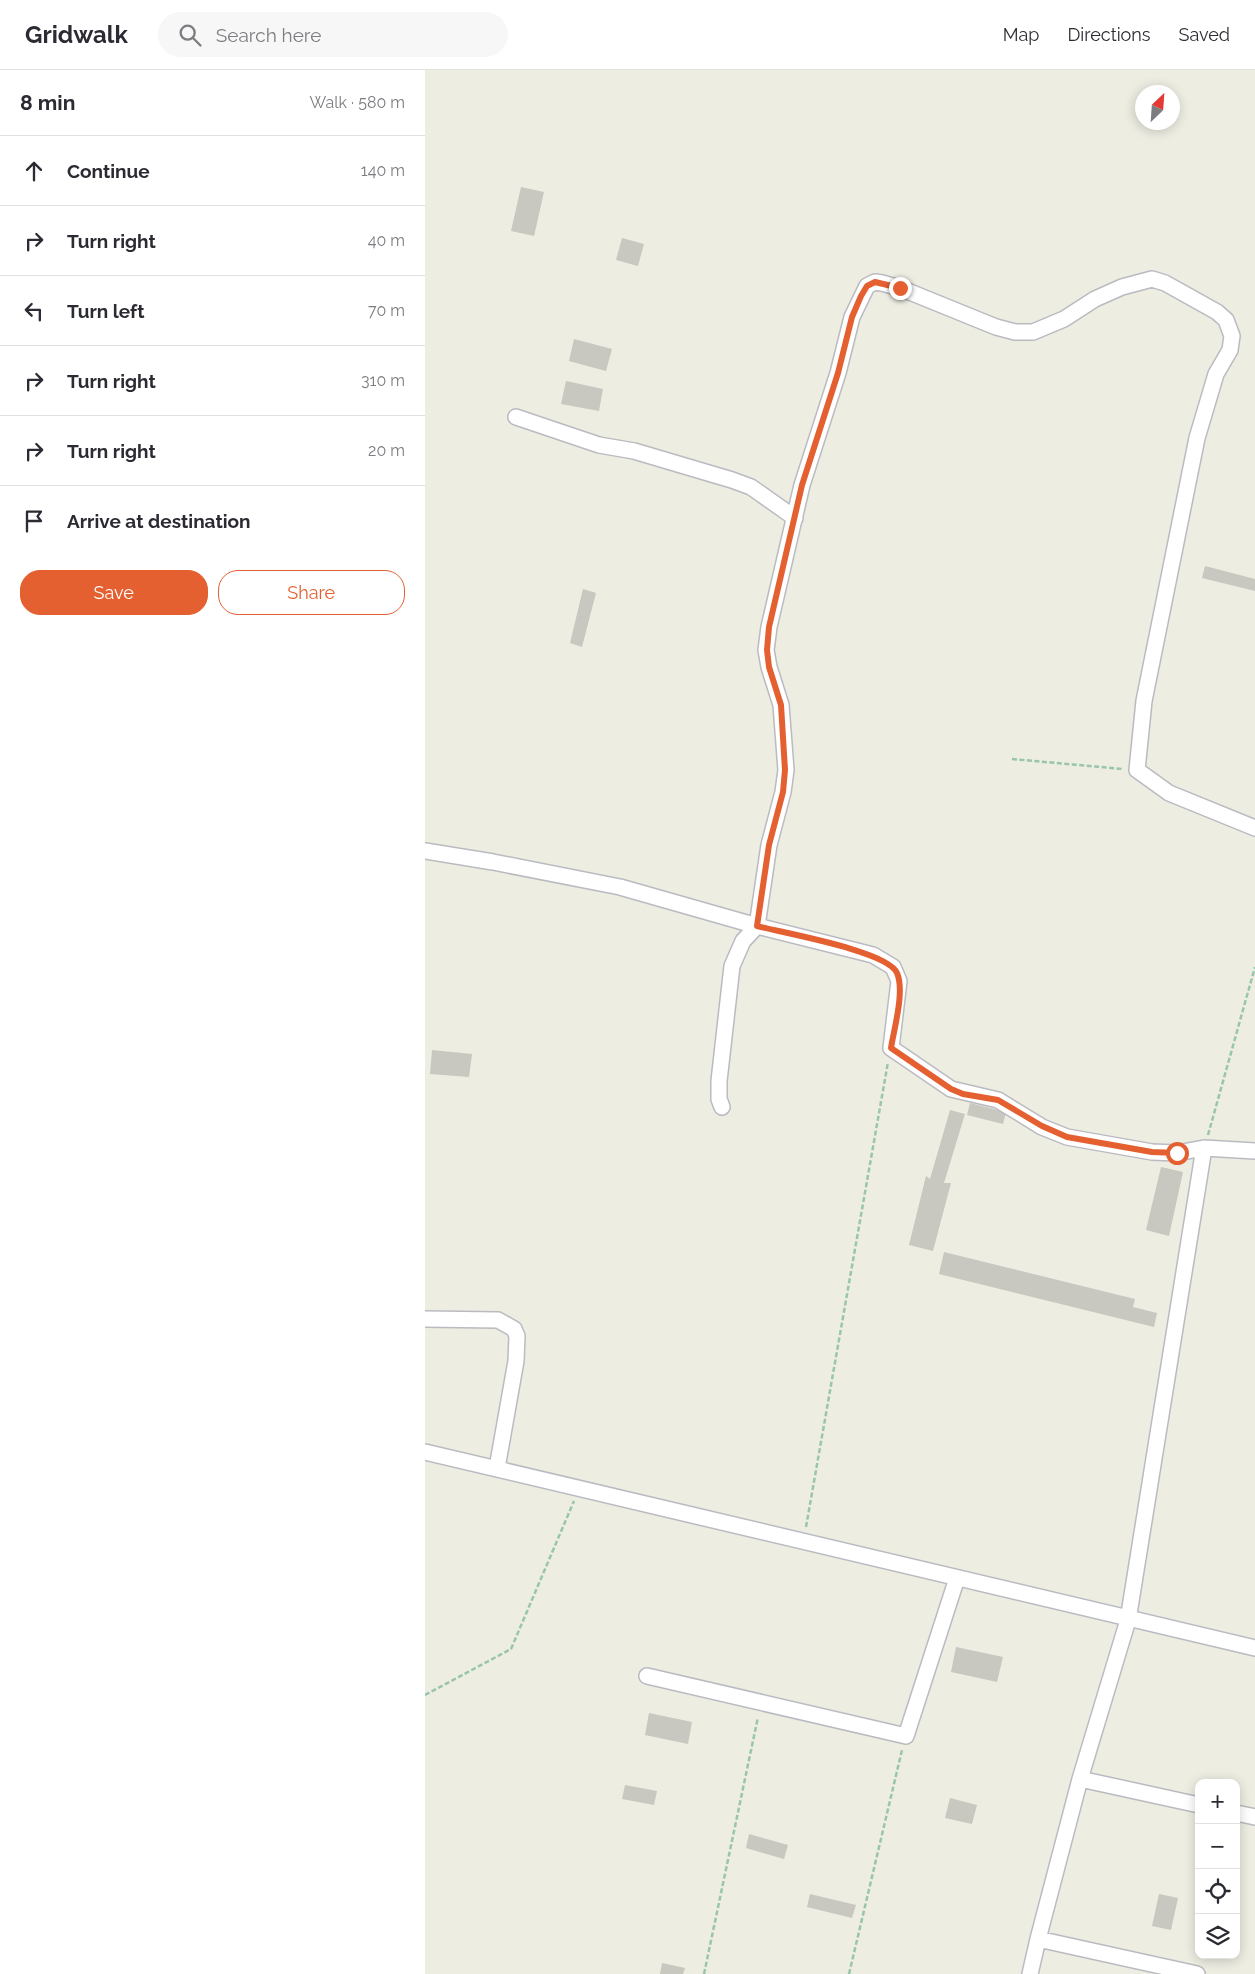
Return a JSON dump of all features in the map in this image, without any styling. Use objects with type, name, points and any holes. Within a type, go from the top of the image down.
[{"type":"street","points":[[722,1107],[719,1081],[732,966],[743,941],[757,926],[769,845],[783,792],[785,770],[781,705],[769,667],[767,650],[773,605],[802,485],[838,373],[852,317],[867,286],[875,282],[900,288],[969,317],[1015,332],[1033,332],[1064,319],[1095,299],[1122,287],[1152,279],[1165,283],[1217,312],[1230,327],[1232,336],[1230,350],[1216,374],[1197,438],[1144,701],[1137,770],[1169,793],[1255,828]]},
{"type":"street","points":[[516,417],[599,445],[643,453],[732,480],[751,487],[795,518]]},
{"type":"street","points":[[425,851],[493,862],[620,887],[757,926],[873,955],[893,967],[899,981],[899,995],[891,1048],[951,1089],[963,1094],[998,1100],[1042,1126],[1067,1137],[1152,1152],[1177,1153],[1204,1148],[1255,1151]]},
{"type":"street","points":[[1030,1974],[1080,1779],[1129,1620],[1204,1148]]},
{"type":"street","points":[[425,1319],[498,1320],[514,1329],[517,1336],[516,1361],[497,1468]]},
{"type":"street","points":[[425,1452],[580,1487],[1129,1620],[1255,1648]]},
{"type":"street","points":[[647,1676],[761,1704],[906,1736],[957,1578]]},
{"type":"street","points":[[1080,1779],[1195,1804]]},
{"type":"street","points":[[1240,1814],[1255,1817]]},
{"type":"street","points":[[1038,1939],[1197,1974]]},
{"type":"path","points":[[1012,759],[1137,770]]},
{"type":"path","points":[[1204,1148],[1255,967]]},
{"type":"path","points":[[804,1541],[891,1048]]},
{"type":"path","points":[[425,1695],[511,1650],[580,1487]]},
{"type":"path","points":[[704,1974],[761,1704]]},
{"type":"path","points":[[849,1974],[906,1736]]},
{"type":"building","points":[[521,187],[544,192],[534,236],[511,231]]},
{"type":"building","points":[[622,238],[644,244],[638,266],[616,260]]},
{"type":"building","points":[[574,339],[612,349],[606,371],[569,361]]},
{"type":"building","points":[[566,381],[603,389],[599,411],[561,404]]},
{"type":"building","points":[[1205,566],[1255,579],[1255,591],[1202,578]]},
{"type":"building","points":[[583,589],[596,593],[582,647],[570,643]]},
{"type":"building","points":[[432,1050],[472,1054],[469,1077],[430,1074]]},
{"type":"building","points":[[970,1103],[1006,1112],[1003,1124],[967,1115]]},
{"type":"building","points":[[950,1110],[965,1114],[944,1183],[951,1183],[933,1251],[909,1245],[926,1176],[930,1179]]},
{"type":"building","points":[[1161,1167],[1183,1172],[1169,1236],[1146,1230]]},
{"type":"building","points":[[944,1252],[1135,1299],[1133,1307],[1157,1313],[1154,1327],[939,1274]]},
{"type":"building","points":[[956,1647],[1003,1657],[997,1682],[951,1672]]},
{"type":"building","points":[[649,1713],[692,1722],[688,1744],[645,1735]]},
{"type":"building","points":[[625,1785],[657,1791],[654,1805],[622,1799]]},
{"type":"building","points":[[950,1798],[977,1805],[972,1824],[945,1818]]},
{"type":"building","points":[[749,1834],[788,1845],[784,1859],[746,1848]]},
{"type":"building","points":[[810,1894],[856,1905],[852,1918],[807,1907]]},
{"type":"building","points":[[1159,1894],[1178,1898],[1171,1930],[1152,1926]]},
{"type":"building","points":[[662,1963],[685,1968],[683,1974],[660,1974]]},
{"type":"route","points":[[900,288],[875,282],[867,286],[852,317],[838,373],[802,485],[773,605],[767,650],[769,667],[781,705],[785,770],[783,792],[769,845],[757,926],[873,955],[885,960],[897,973],[899,981],[899,995],[891,1048],[936,1081],[963,1094],[998,1100],[1012,1106],[1042,1126],[1067,1137],[1087,1139],[1152,1152],[1177,1153]]}]
